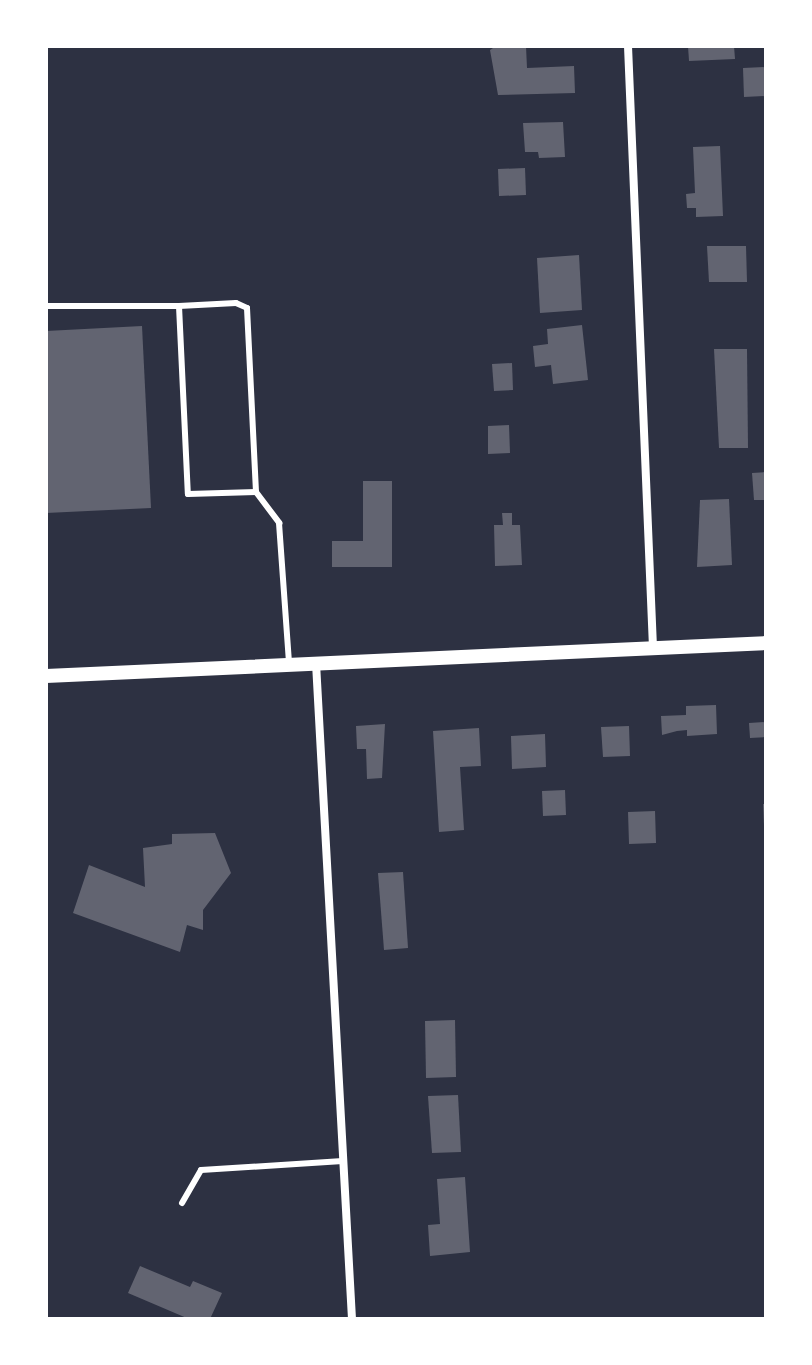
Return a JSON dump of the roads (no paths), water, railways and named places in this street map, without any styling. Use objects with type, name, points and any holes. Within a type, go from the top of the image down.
[{"type":"street","points":[[628,46],[653,648]]},
{"type":"street","points":[[46,676],[766,643]]},
{"type":"street","points":[[316,663],[352,1319]]},
{"type":"lane","points":[[46,306],[236,303],[247,308],[256,492],[279,523],[289,664]]},
{"type":"lane","points":[[179,306],[188,494],[256,492]]},
{"type":"lane","points":[[182,1203],[201,1170],[343,1161]]}]
